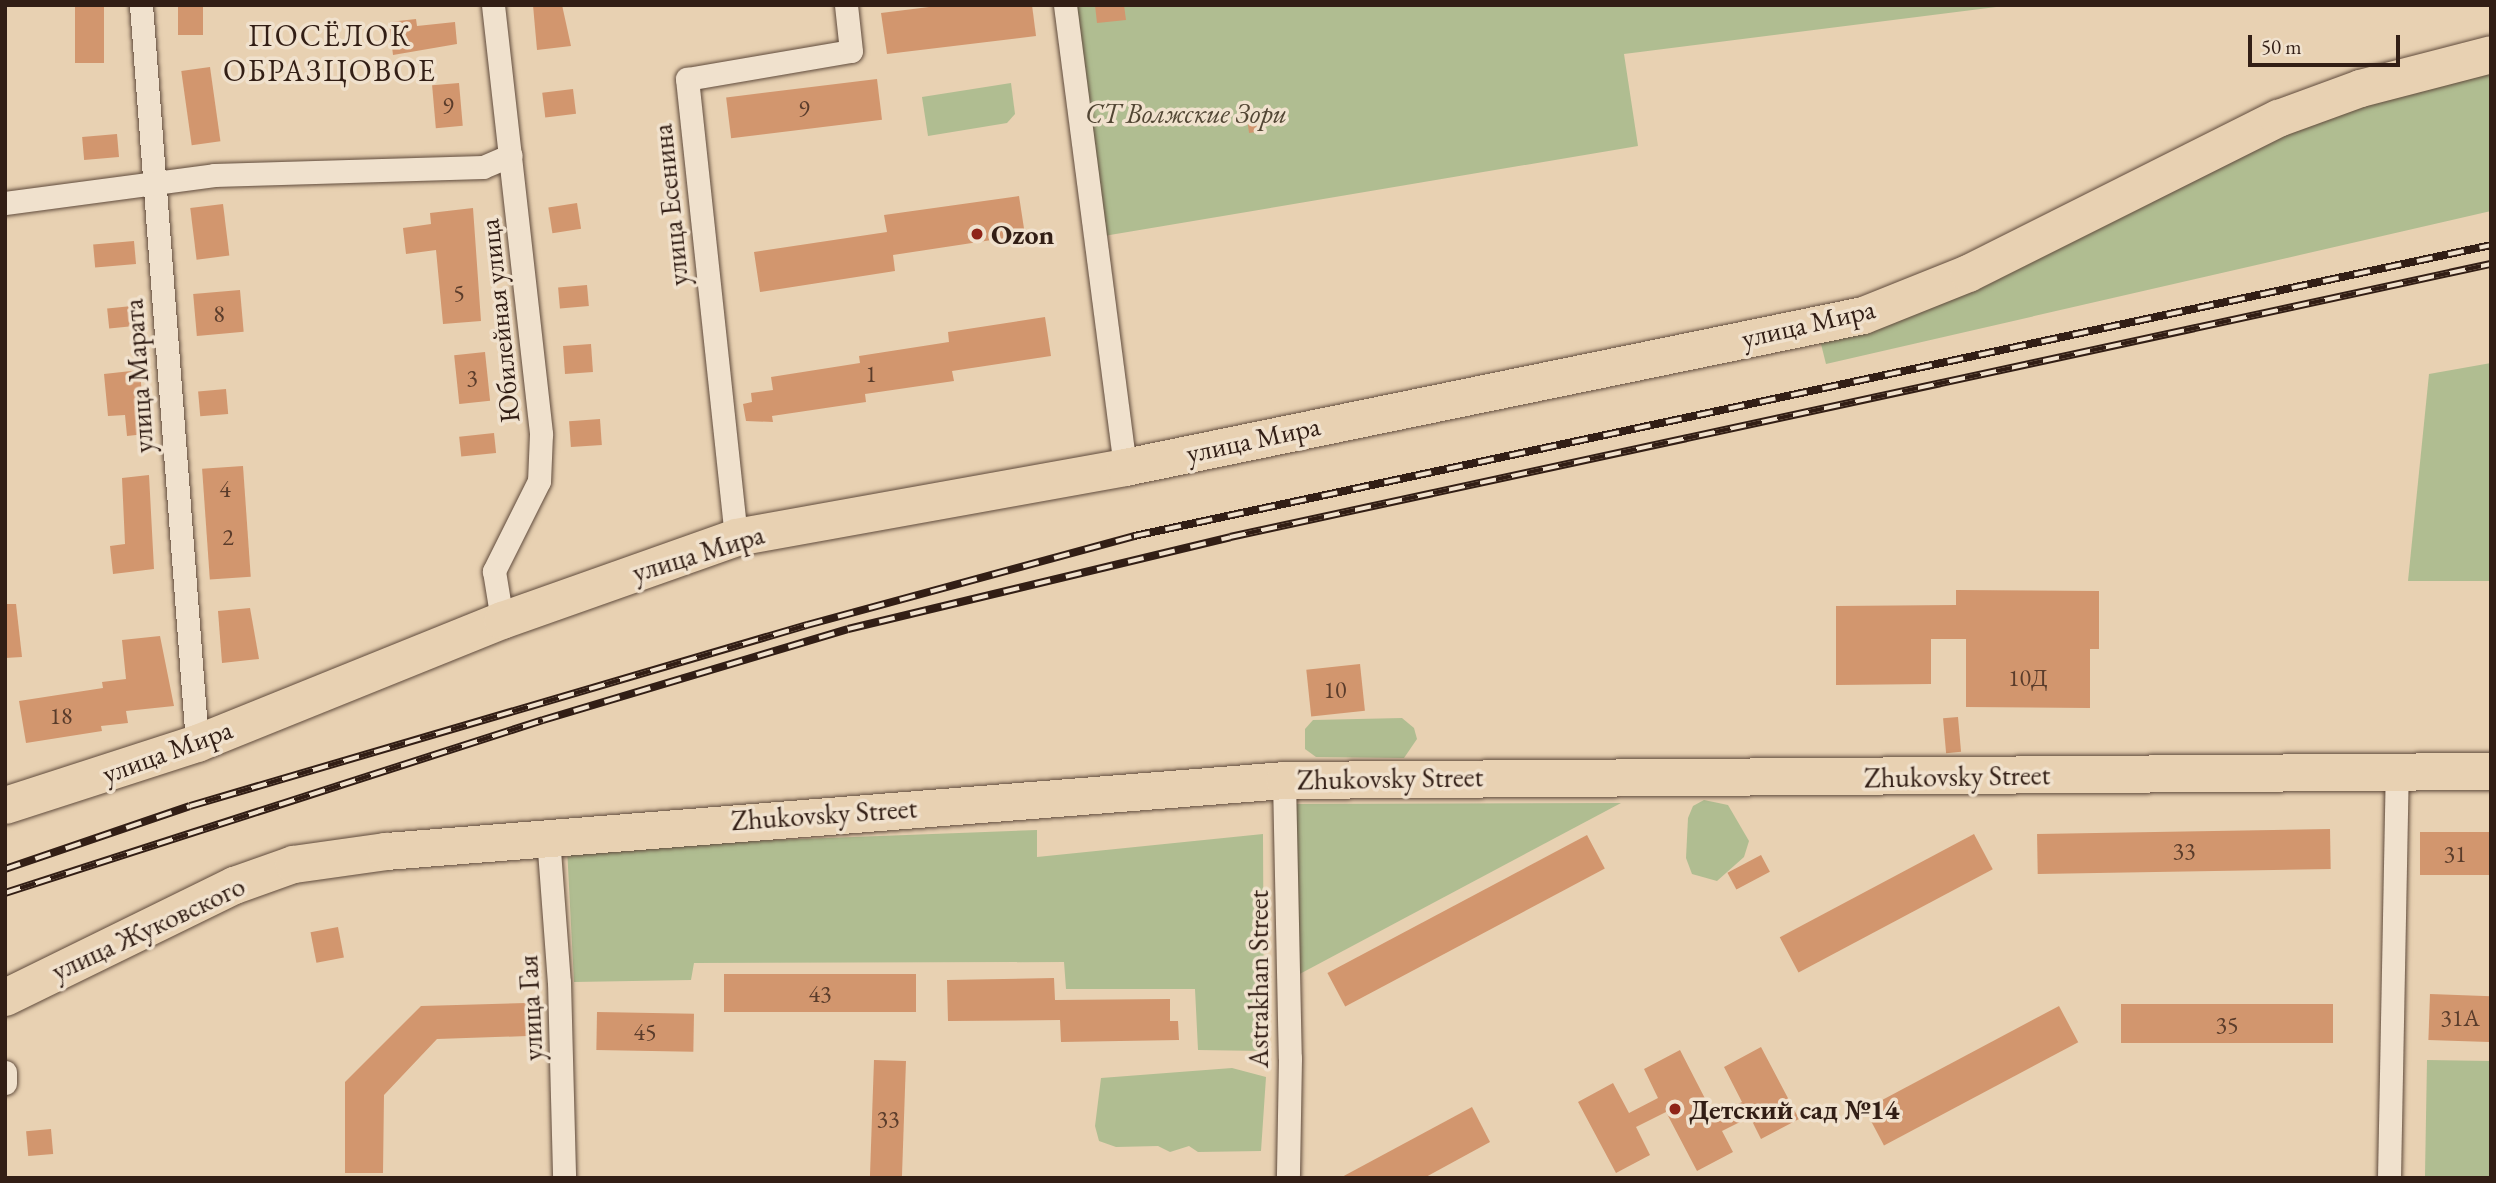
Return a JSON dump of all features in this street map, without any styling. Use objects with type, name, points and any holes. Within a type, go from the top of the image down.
[{"type":"main road","name":"улица Мира","points":[[5,805],[197,743],[502,620],[736,537],[1125,467],[1863,315],[1968,273],[2278,118],[2360,88],[2491,54]]},
{"type":"main road","name":"Zhukovsky Street","points":[[5,997],[178,911],[293,864],[548,836],[1284,780],[2491,771]]},
{"type":"street","name":"улица Марата","points":[[141,5],[197,743]]},
{"type":"street","name":"Юбилейная улица","points":[[494,5],[541,434],[539,481],[495,571],[502,620]]},
{"type":"street","name":"улица Есенина","points":[[736,537],[687,79],[851,51],[846,5]]},
{"type":"street","points":[[1065,5],[1125,467]]},
{"type":"street","points":[[5,203],[153,186],[214,175],[483,167],[511,155]]},
{"type":"street","points":[[2389,1178],[2397,771]]},
{"type":"street","name":"Astrakhan Street","points":[[1284,780],[1288,1178]]},
{"type":"street","name":"улица Гая","points":[[548,836],[559,982],[564,1178]]},
{"type":"green space","name":"СТ Волжские Зори","points":[[1065,5],[2012,5],[1624,54],[1638,146],[1092,238]]},
{"type":"green space","points":[[2478,72],[2491,75],[2491,211],[1826,364],[1820,340],[1900,320],[2333,110]]},
{"type":"green space","points":[[1011,83],[1015,114],[1007,123],[928,136],[922,97]]},
{"type":"green space","points":[[2491,363],[2491,581],[2408,581],[2429,374]]},
{"type":"green space","points":[[1402,718],[1414,728],[1417,739],[1404,758],[1316,757],[1305,749],[1305,729],[1313,720]]},
{"type":"green space","points":[[1704,800],[1728,805],[1749,841],[1744,857],[1717,881],[1692,874],[1686,858],[1688,818],[1693,806]]},
{"type":"green space","points":[[1621,803],[1294,977],[1294,804]]},
{"type":"green space","points":[[1037,830],[1037,857],[1263,834],[1264,1051],[1198,1050],[1195,989],[1066,989],[1064,962],[694,963],[691,980],[574,982],[567,848]]},
{"type":"green space","points":[[2427,1060],[2491,1061],[2489,1178],[2425,1178]]},
{"type":"green space","points":[[1232,1068],[1266,1077],[1261,1151],[1198,1152],[1189,1146],[1170,1152],[1158,1146],[1116,1147],[1099,1141],[1095,1126],[1101,1078]]},
{"type":"building","points":[[75,5],[104,5],[104,63],[75,63]]},
{"type":"building","points":[[178,5],[203,5],[203,35],[178,35]]},
{"type":"building","points":[[533,5],[562,5],[571,46],[537,50]]},
{"type":"building","points":[[945,5],[1032,5],[1036,36],[887,54],[881,13]]},
{"type":"building","points":[[1095,5],[1124,5],[1126,20],[1097,23]]},
{"type":"building","points":[[416,19],[417,26],[455,22],[457,44],[393,55],[389,22]]},
{"type":"building","points":[[210,67],[220,141],[192,145],[181,71]]},
{"type":"building","points":[[877,79],[882,120],[731,138],[726,98]]},
{"type":"building","points":[[459,83],[463,126],[436,128],[432,85]]},
{"type":"building","points":[[573,89],[576,114],[545,118],[542,93]]},
{"type":"building","points":[[1261,110],[1264,131],[1249,133],[1246,112]]},
{"type":"building","points":[[117,134],[119,157],[84,160],[82,137]]},
{"type":"building","points":[[1019,196],[1025,235],[893,255],[895,271],[760,292],[754,252],[887,232],[884,215]]},
{"type":"building","points":[[577,203],[581,229],[552,233],[548,208]]},
{"type":"building","points":[[223,204],[229,256],[197,260],[190,208]]},
{"type":"building","points":[[473,208],[481,321],[443,324],[436,250],[406,254],[403,228],[431,224],[430,213]]},
{"type":"building","points":[[134,241],[136,264],[95,267],[93,245]]},
{"type":"building","points":[[587,285],[589,306],[560,308],[558,288]]},
{"type":"building","points":[[240,290],[244,332],[197,336],[193,294]]},
{"type":"building","points":[[132,306],[134,326],[109,329],[107,309]]},
{"type":"building","points":[[1045,317],[1051,356],[952,371],[954,381],[865,394],[866,402],[772,416],[773,422],[746,421],[743,404],[752,402],[751,393],[773,390],[771,377],[860,363],[859,356],[949,342],[948,332]]},
{"type":"building","points":[[591,344],[593,372],[565,374],[563,346]]},
{"type":"building","points":[[485,352],[490,401],[459,404],[454,355]]},
{"type":"building","points":[[140,370],[145,434],[127,436],[125,415],[108,416],[104,374]]},
{"type":"building","points":[[226,389],[228,414],[200,416],[198,391]]},
{"type":"building","points":[[600,419],[602,445],[571,447],[569,421]]},
{"type":"building","points":[[494,433],[496,453],[461,457],[459,437]]},
{"type":"building","points":[[243,466],[251,577],[210,580],[202,469]]},
{"type":"building","points":[[149,475],[154,569],[113,574],[110,546],[125,544],[122,478]]},
{"type":"building","points":[[1956,590],[2099,591],[2099,649],[2090,649],[2090,708],[1966,707],[1966,639],[1931,639],[1931,684],[1836,685],[1836,606],[1956,605]]},
{"type":"building","points":[[5,604],[16,604],[22,657],[5,658]]},
{"type":"building","points":[[250,608],[259,659],[222,663],[218,611]]},
{"type":"building","points":[[160,636],[174,706],[126,711],[128,723],[101,726],[102,731],[26,743],[19,701],[103,688],[102,682],[126,679],[122,640]]},
{"type":"building","points":[[1360,664],[1365,711],[1311,716],[1306,670]]},
{"type":"building","points":[[1958,717],[1961,752],[1946,753],[1943,718]]},
{"type":"building","points":[[2330,829],[2331,869],[2038,874],[2037,834]]},
{"type":"building","points":[[2420,832],[2491,832],[2491,875],[2420,875]]},
{"type":"building","points":[[1974,834],[1993,869],[1799,973],[1780,937]]},
{"type":"building","points":[[1587,835],[1605,869],[1345,1007],[1327,973]]},
{"type":"building","points":[[1761,855],[1770,872],[1736,890],[1727,873]]},
{"type":"building","points":[[338,927],[344,957],[316,963],[311,932]]},
{"type":"building","points":[[724,974],[916,974],[916,1012],[724,1012]]},
{"type":"building","points":[[1054,978],[1055,1000],[1170,999],[1170,1021],[1178,1021],[1179,1040],[1061,1042],[1060,1020],[948,1021],[947,980]]},
{"type":"building","points":[[2430,994],[2491,996],[2489,1042],[2428,1040]]},
{"type":"building","points":[[526,1003],[527,1036],[437,1039],[384,1095],[383,1173],[345,1173],[345,1082],[421,1006]]},
{"type":"building","points":[[2121,1004],[2333,1004],[2333,1043],[2121,1043]]},
{"type":"building","points":[[2059,1006],[2078,1042],[1884,1145],[1865,1109]]},
{"type":"building","points":[[597,1012],[694,1014],[693,1052],[596,1050]]},
{"type":"building","points":[[1761,1047],[1799,1119],[1761,1139],[1750,1117],[1722,1131],[1733,1152],[1697,1171],[1666,1112],[1636,1127],[1650,1155],[1616,1173],[1578,1102],[1613,1083],[1629,1113],[1658,1098],[1644,1069],[1680,1050],[1714,1116],[1742,1102],[1724,1067]]},
{"type":"building","points":[[874,1060],[906,1061],[902,1178],[870,1178]]},
{"type":"building","points":[[1472,1107],[1490,1142],[1424,1178],[1340,1178]]},
{"type":"building","points":[[51,1129],[53,1154],[28,1156],[26,1131]]},
{"type":"railway","points":[[5,869],[190,806],[807,625],[1134,536],[2491,245]]},
{"type":"railway","points":[[5,893],[543,720],[848,629],[1230,537],[2491,264]]},
{"type":"place","name":"Ozon","points":[[977,234]]},
{"type":"place","name":"Детский сад №14","points":[[1675,1109]]},
{"type":"district","name":"ПОСЁЛОК ОБРАЗЦОВОЕ","points":[[330,53]]}]
